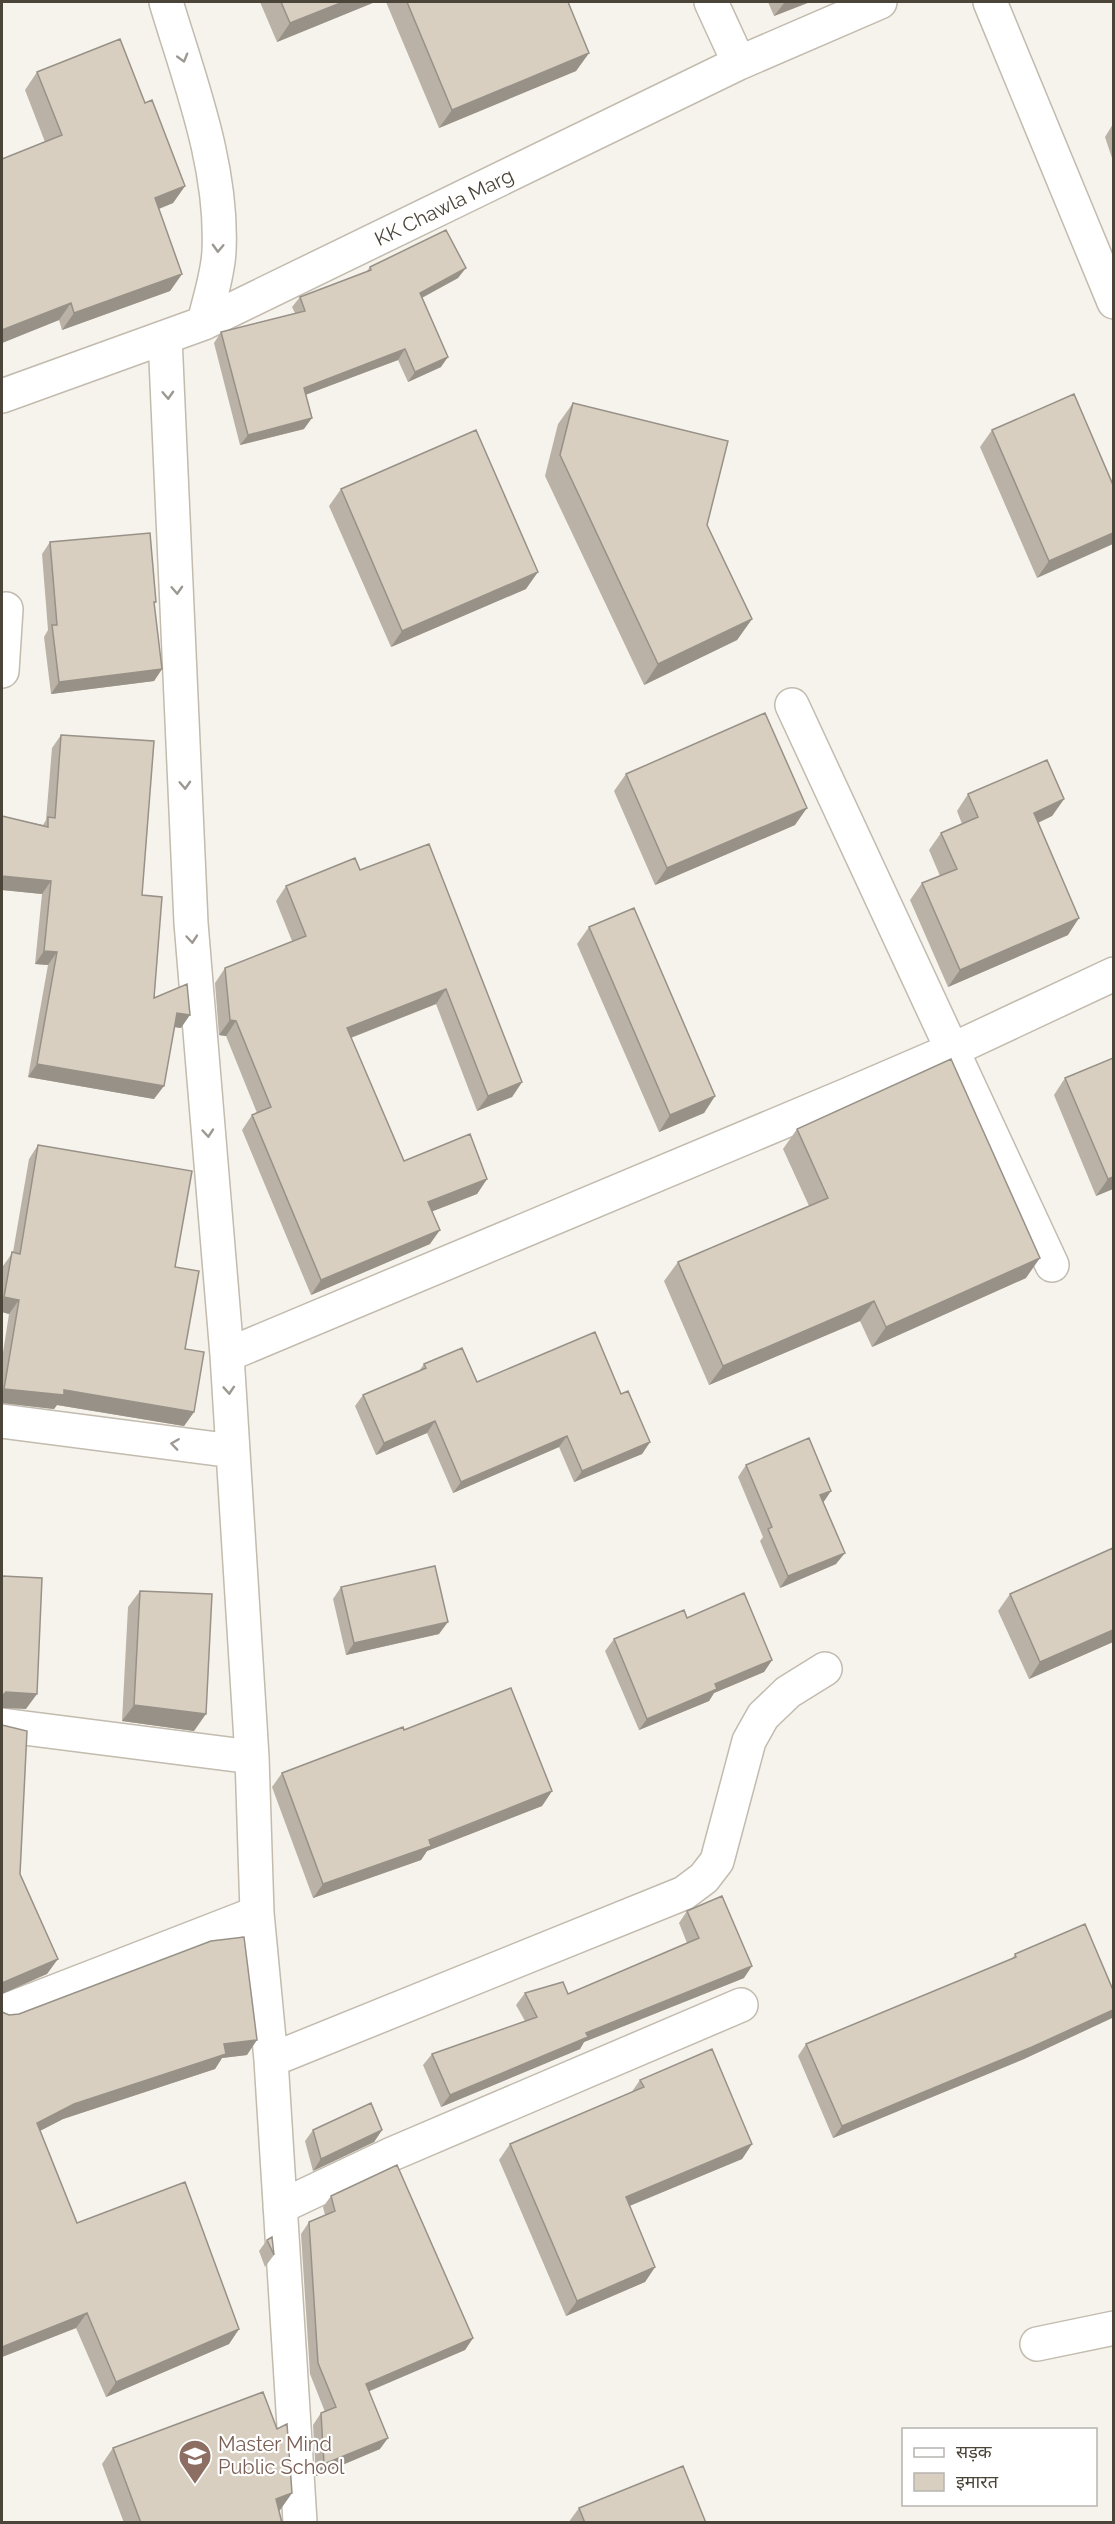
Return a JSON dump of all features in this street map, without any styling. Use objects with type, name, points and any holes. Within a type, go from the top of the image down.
[{"type":"street","points":[[166,2],[208,145],[216,195],[219,252],[204,323]]},
{"type":"street","points":[[711,2],[738,63]]},
{"type":"street","name":"KK Chawla Marg","points":[[2,396],[204,323],[738,63],[880,2]]},
{"type":"street","points":[[990,2],[1113,302]]},
{"type":"street","points":[[165,337],[190,923],[227,1355],[252,1757],[257,1913],[271,2060],[300,2523]]},
{"type":"street","points":[[2,671],[6,609]]},
{"type":"street","points":[[792,705],[954,1049],[1052,1265]]},
{"type":"street","points":[[227,1355],[954,1049],[1113,974]]},
{"type":"street","points":[[2,1421],[233,1451]]},
{"type":"street","points":[[271,2060],[684,1893],[704,1878],[717,1861],[749,1742],[763,1716],[788,1692],[825,1669]]},
{"type":"street","points":[[2,1725],[252,1757]]},
{"type":"street","points":[[2,2012],[257,1913]]},
{"type":"street","points":[[280,2207],[392,2154],[741,2005]]},
{"type":"street","points":[[1037,2344],[1113,2328]]},
{"type":"building","points":[[281,2],[343,2],[290,23]]},
{"type":"building","points":[[407,2],[568,2],[589,53],[452,110]]},
{"type":"building","points":[[120,39],[145,103],[152,100],[185,186],[155,198],[182,274],[74,313],[71,303],[2,330],[2,159],[62,135],[37,72]]},
{"type":"building","points":[[446,230],[466,268],[420,293],[448,357],[415,372],[405,349],[304,388],[312,418],[248,435],[221,332],[305,311],[300,297],[371,270],[370,267]]},
{"type":"building","points":[[1074,394],[1113,485],[1113,533],[1049,561],[992,430]]},
{"type":"building","points":[[573,403],[728,441],[707,525],[752,619],[658,664],[560,455]]},
{"type":"building","points":[[476,430],[538,572],[402,631],[341,489]]},
{"type":"building","points":[[150,533],[156,602],[154,602],[162,669],[59,682],[52,625],[57,625],[50,542]]},
{"type":"building","points":[[765,713],[807,808],[667,868],[626,774]]},
{"type":"building","points":[[61,735],[154,741],[142,895],[162,897],[154,998],[187,984],[190,1015],[177,1013],[164,1086],[37,1064],[57,952],[44,951],[51,881],[2,876],[2,816],[48,827],[48,817],[55,818]]},
{"type":"building","points":[[1047,760],[1064,799],[1034,813],[1079,918],[960,970],[922,883],[957,869],[941,833],[978,817],[968,794]]},
{"type":"building","points":[[429,844],[522,1082],[488,1096],[446,989],[347,1028],[404,1161],[470,1134],[487,1179],[428,1202],[440,1230],[321,1280],[252,1115],[271,1107],[236,1021],[230,1020],[225,968],[306,936],[286,886],[355,858],[360,870]]},
{"type":"building","points":[[634,908],[715,1096],[670,1115],[589,927]]},
{"type":"building","points":[[1113,1058],[1113,1177],[1108,1179],[1065,1078]]},
{"type":"building","points":[[951,1059],[1040,1258],[886,1327],[874,1301],[723,1366],[678,1262],[828,1198],[797,1129]]},
{"type":"building","points":[[38,1145],[192,1171],[175,1267],[199,1271],[185,1349],[204,1352],[194,1412],[64,1390],[64,1395],[4,1389],[19,1300],[4,1297],[12,1252],[20,1254]]},
{"type":"building","points":[[595,1332],[621,1394],[628,1391],[650,1442],[582,1471],[567,1436],[461,1482],[435,1421],[384,1443],[363,1395],[426,1368],[424,1364],[462,1348],[477,1382]]},
{"type":"building","points":[[809,1438],[831,1491],[820,1495],[845,1553],[788,1576],[768,1529],[772,1527],[746,1465]]},
{"type":"building","points":[[1113,1548],[1113,1630],[1040,1662],[1010,1594]]},
{"type":"building","points":[[435,1566],[448,1622],[354,1643],[341,1587]]},
{"type":"building","points":[[2,1576],[42,1578],[37,1694],[6,1692],[2,1696]]},
{"type":"building","points":[[140,1591],[212,1594],[206,1714],[134,1705]]},
{"type":"building","points":[[744,1593],[772,1660],[715,1684],[717,1689],[647,1719],[614,1639],[684,1610],[687,1618]]},
{"type":"building","points":[[511,1688],[552,1791],[429,1840],[431,1846],[323,1884],[282,1773],[403,1727],[404,1730]]},
{"type":"building","points":[[2,1725],[27,1731],[20,1874],[58,1959],[2,1983]]},
{"type":"building","points":[[722,1896],[752,1966],[586,2033],[588,2037],[450,2095],[432,2054],[537,2017],[525,1993],[563,1982],[568,1994],[699,1938],[687,1911]]},
{"type":"building","points":[[1085,1924],[1113,1990],[1113,2010],[1032,2047],[842,2126],[806,2044],[1016,1957],[1015,1954]]},
{"type":"building","points":[[244,1937],[257,2040],[224,2044],[226,2054],[74,2104],[37,2123],[77,2223],[185,2182],[239,2329],[116,2382],[87,2313],[2,2347],[2,2012],[9,2015],[19,2014],[211,1941]]},
{"type":"building","points":[[712,2049],[752,2144],[626,2197],[655,2267],[577,2301],[510,2144],[644,2087],[640,2080]]},
{"type":"building","points":[[371,2103],[382,2130],[321,2159],[313,2130]]},
{"type":"building","points":[[397,2165],[473,2338],[366,2384],[388,2438],[324,2464],[321,2413],[336,2407],[318,2363],[309,2222],[335,2211],[331,2196]]},
{"type":"building","points":[[272,2237],[274,2255],[267,2240]]},
{"type":"building","name":"Master Mind Public School","points":[[263,2392],[277,2429],[287,2424],[292,2493],[276,2499],[282,2523],[141,2523],[113,2448]]},
{"type":"building","points":[[683,2466],[706,2523],[585,2523],[579,2508]]},
{"type":"place","name":"Master Mind Public School","points":[[195,2485]]}]
